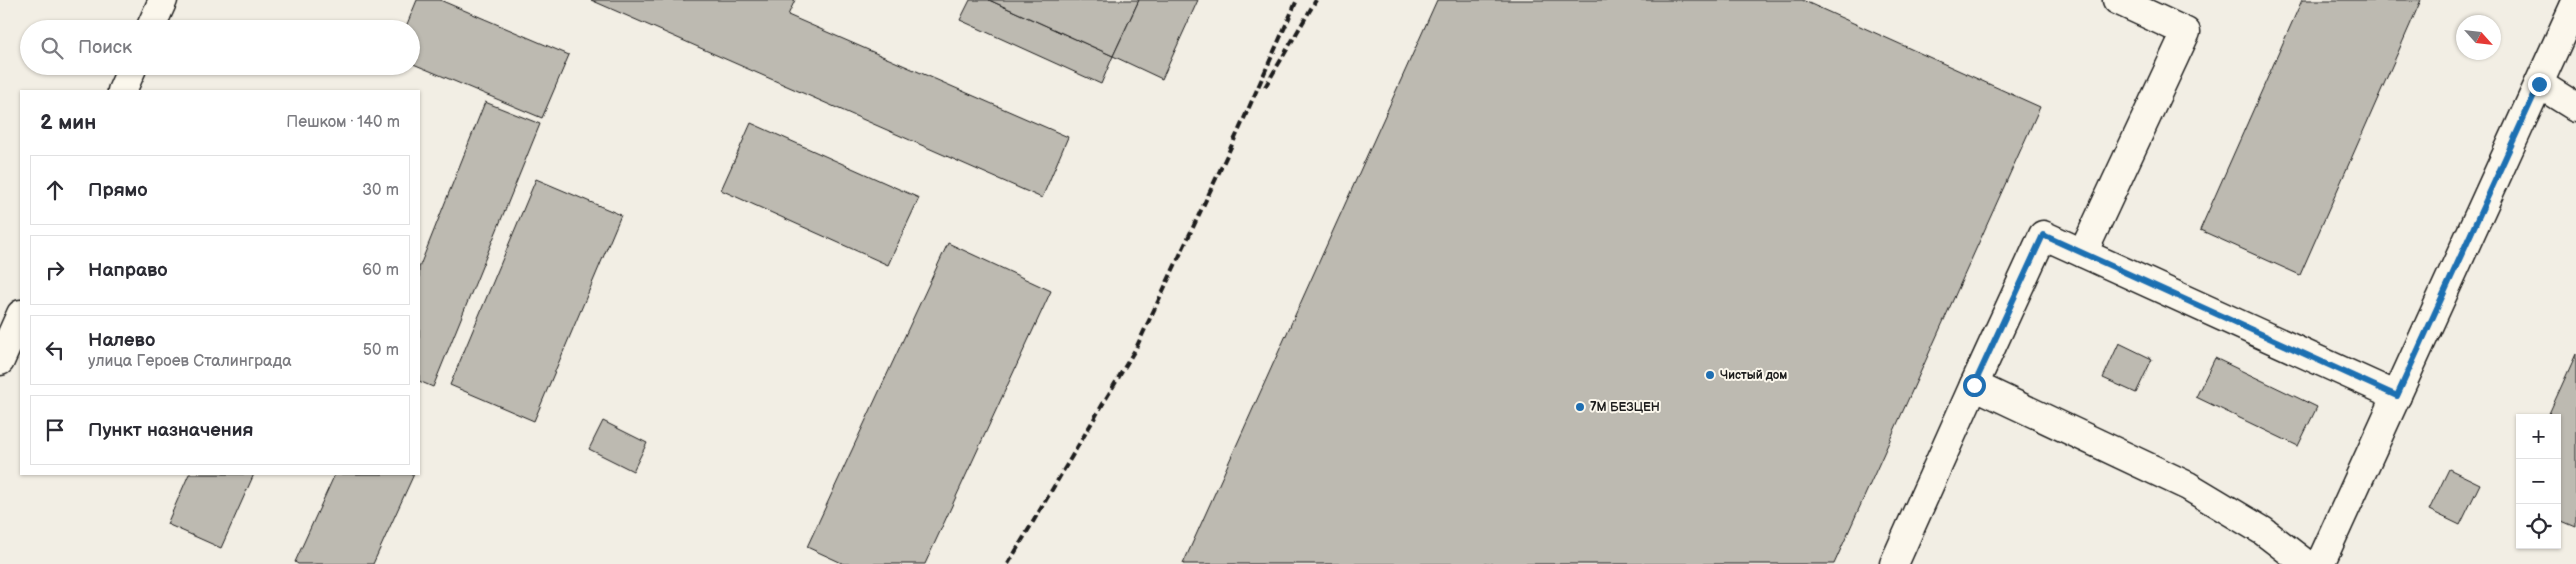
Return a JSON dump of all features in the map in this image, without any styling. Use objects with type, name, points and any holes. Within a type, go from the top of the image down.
[{"type":"street","points":[[154,20],[163,0]]},
{"type":"street","points":[[2083,253],[2186,32],[2117,0]]},
{"type":"street","points":[[2320,564],[2576,2]]},
{"type":"street","points":[[122,90],[129,75]]},
{"type":"street","points":[[2539,84],[2576,107]]},
{"type":"street","points":[[1894,564],[2043,235],[2397,396]]},
{"type":"street","points":[[0,361],[20,316]]},
{"type":"street","points":[[1974,385],[2188,486],[2263,531],[2306,564]]},
{"type":"building","points":[[417,0],[440,0],[569,55],[542,118],[420,67],[420,20],[409,20]]},
{"type":"building","points":[[591,0],[795,0],[788,15],[1068,137],[1042,198]]},
{"type":"building","points":[[970,0],[989,0],[1113,56],[1101,84],[960,20]]},
{"type":"building","points":[[989,0],[1139,0],[1113,56]]},
{"type":"building","points":[[1139,0],[1198,0],[1162,79],[1113,56]]},
{"type":"building","name":"7М БЕЗЦЕН","points":[[1437,0],[1802,0],[2040,107],[1834,564],[1183,564]]},
{"type":"building","points":[[2302,0],[2421,0],[2300,275],[2200,230]]},
{"type":"building","points":[[485,102],[540,124],[433,387],[420,381],[420,265]]},
{"type":"building","points":[[751,123],[919,198],[888,265],[721,190]]},
{"type":"building","points":[[536,179],[621,215],[534,421],[450,385]]},
{"type":"building","points":[[948,243],[1051,291],[925,564],[844,564],[807,547]]},
{"type":"building","points":[[2119,343],[2152,359],[2136,393],[2103,378]]},
{"type":"building","points":[[2576,354],[2576,527],[2561,521],[2561,414],[2549,414]]},
{"type":"building","points":[[2215,358],[2317,407],[2298,446],[2196,397]]},
{"type":"building","points":[[603,421],[647,443],[633,471],[589,449]]},
{"type":"building","points":[[2449,469],[2480,484],[2460,525],[2429,510]]},
{"type":"building","points":[[189,475],[254,475],[221,548],[167,524]]},
{"type":"building","points":[[335,475],[414,475],[373,564],[298,564],[295,562]]},
{"type":"railway","points":[[1008,564],[1136,348],[1238,132],[1297,0]]},
{"type":"railway","points":[[1265,87],[1316,0]]},
{"type":"place","name":"Чистый дом","points":[[1710,375]]},
{"type":"place","name":"7М БЕЗЦЕН","points":[[1580,407]]},
{"type":"route","points":[[1974,385],[2043,235],[2397,396],[2539,84]]}]
